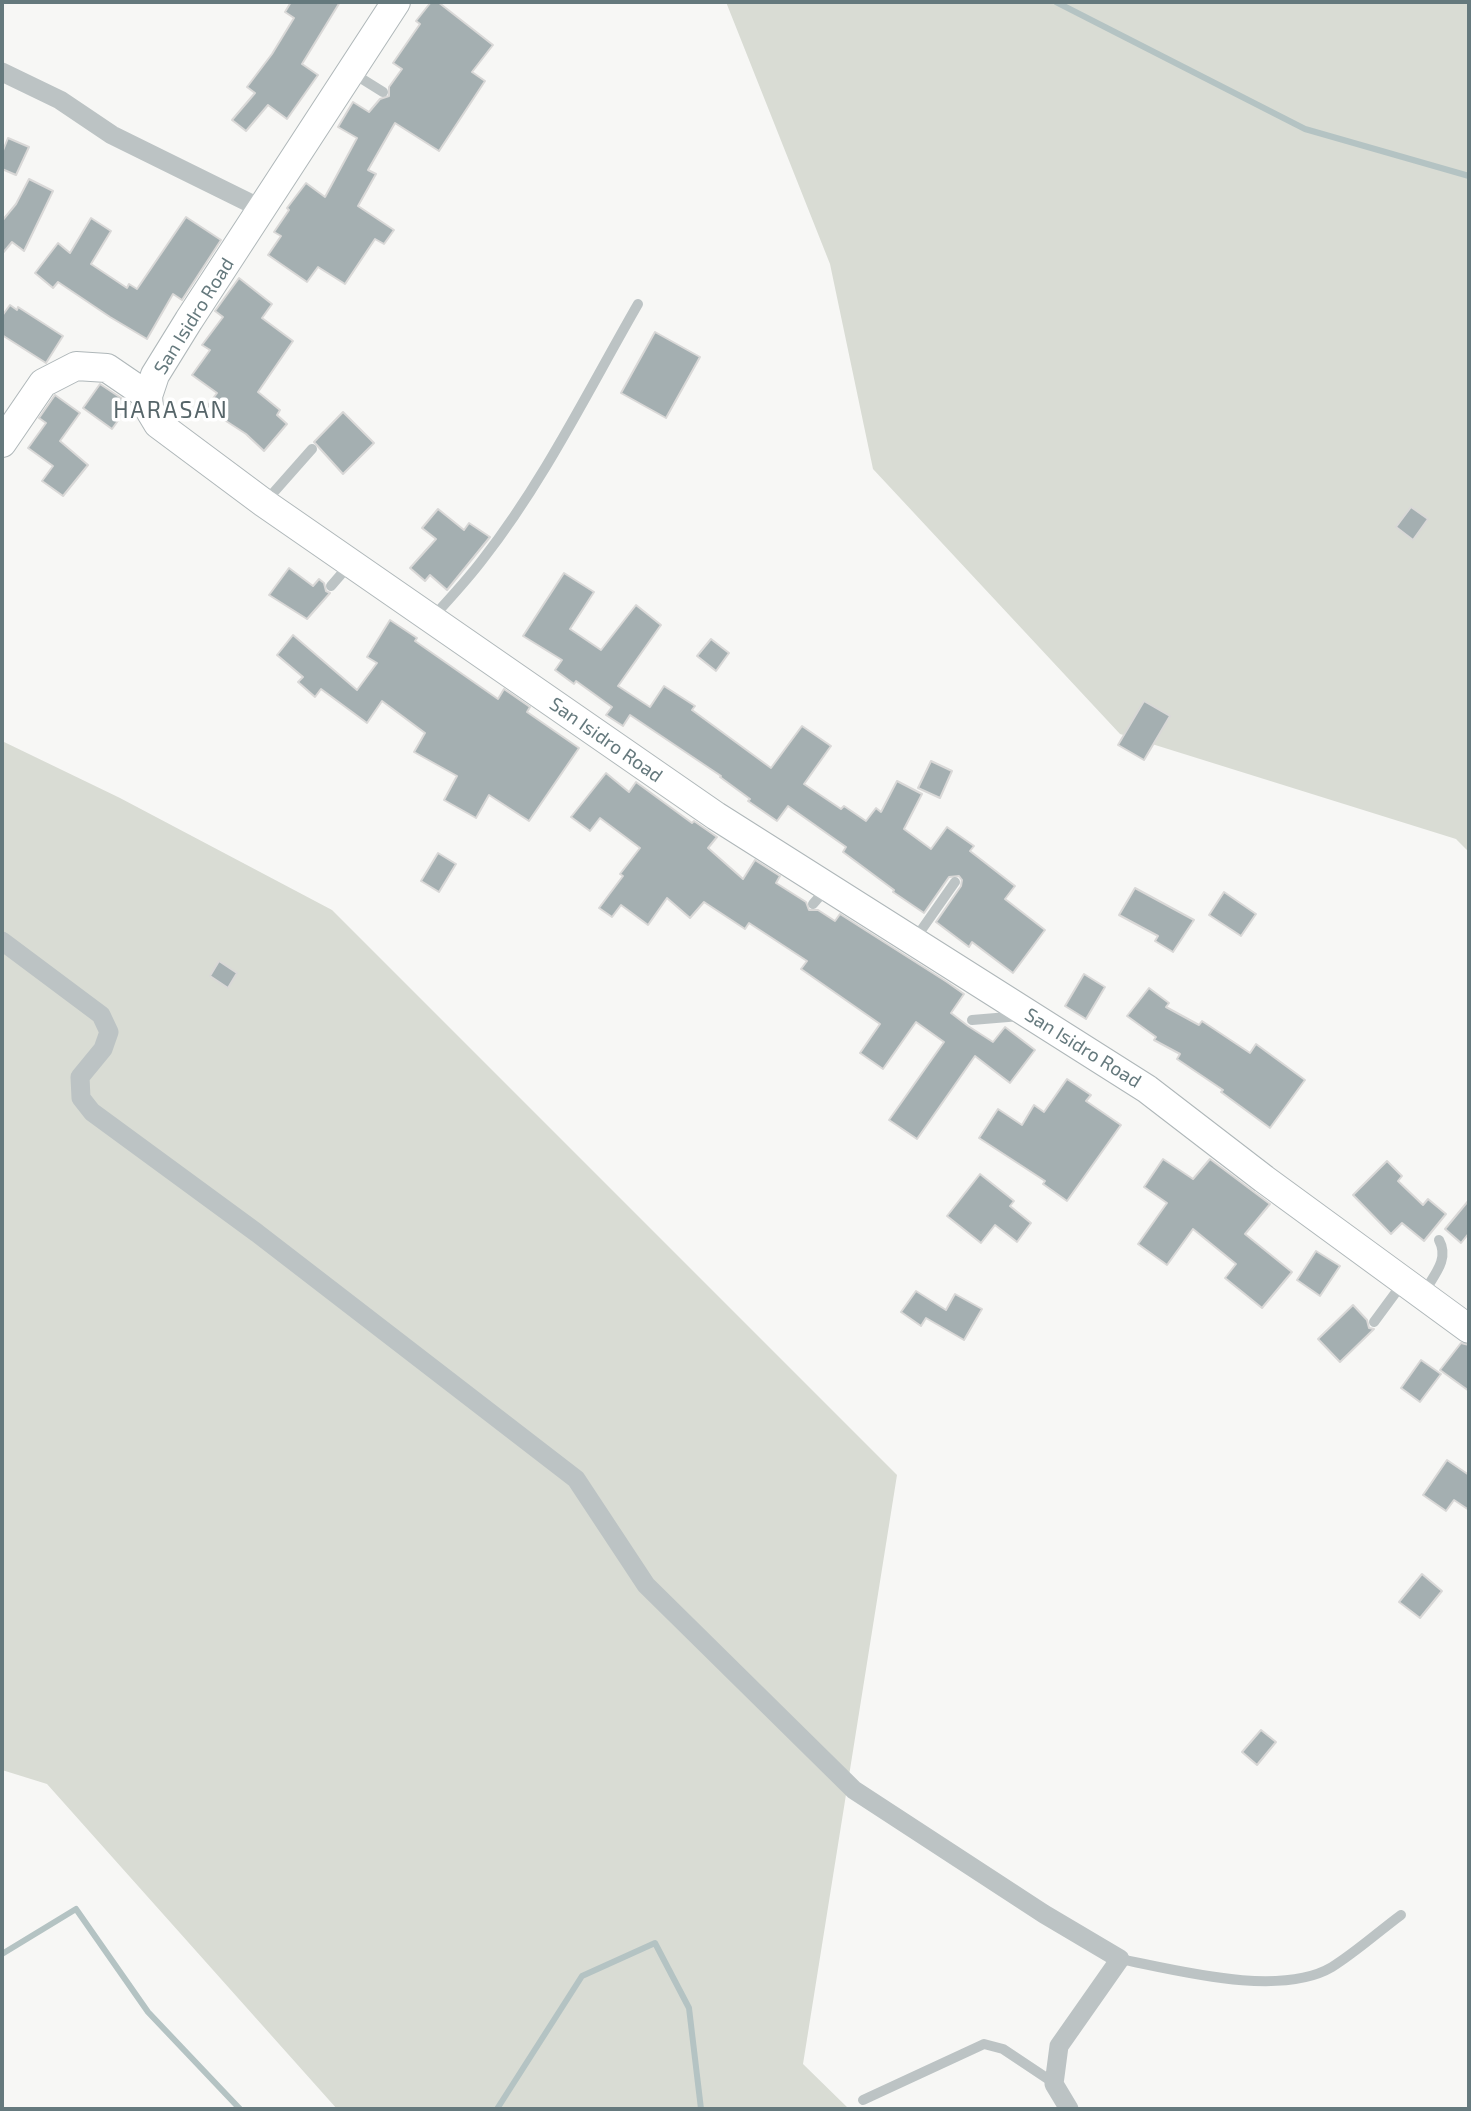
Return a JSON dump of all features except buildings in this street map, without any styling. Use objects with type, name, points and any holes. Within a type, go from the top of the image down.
[{"type":"street","name":"San Isidro Road","points":[[396,2],[155,375],[148,396],[149,409],[158,424],[264,503],[716,816],[821,895],[913,942],[1147,1088],[1264,1180],[1469,1329]]},
{"type":"street","points":[[2,72],[60,100],[112,135],[262,209]]},
{"type":"street","points":[[2,442],[43,383],[76,366],[107,368],[148,396]]},
{"type":"street","points":[[2,941],[102,1015],[108,1032],[103,1049],[80,1077],[81,1098],[92,1112],[257,1233],[576,1479],[646,1585],[854,1790],[1044,1914],[1120,1959],[1059,2046],[1054,2084],[1069,2109]]},
{"type":"lane","points":[[351,71],[383,92]]},
{"type":"lane","points":[[431,620],[483,560],[503,532],[540,475],[638,304]]},
{"type":"lane","points":[[264,503],[312,449]]},
{"type":"lane","points":[[331,586],[351,564]]},
{"type":"lane","points":[[913,942],[955,882]]},
{"type":"lane","points":[[972,1020],[1031,1015]]},
{"type":"lane","points":[[1374,1322],[1443,1260],[1444,1250],[1439,1240]]},
{"type":"lane","points":[[1120,1959],[1234,1980],[1297,1980],[1330,1968],[1401,1915]]},
{"type":"lane","points":[[863,2101],[984,2044],[1003,2049],[1054,2084]]},
{"type":"shaded area","points":[[726,2],[1469,2],[1469,852],[1456,839],[1120,734],[873,469],[830,264]]},
{"type":"shaded area","points":[[2,741],[120,798],[332,910],[897,1475],[803,2064],[849,2109],[337,2109],[47,1784],[2,1770]]},
{"type":"waterway","points":[[1056,2],[1305,129],[1469,176]]},
{"type":"waterway","points":[[2,1954],[76,1909],[148,2012],[240,2109]]},
{"type":"waterway","points":[[497,2109],[582,1976],[655,1943],[689,2008],[701,2109]]},
{"type":"district","name":"HARASAN","points":[[171,410]]}]
